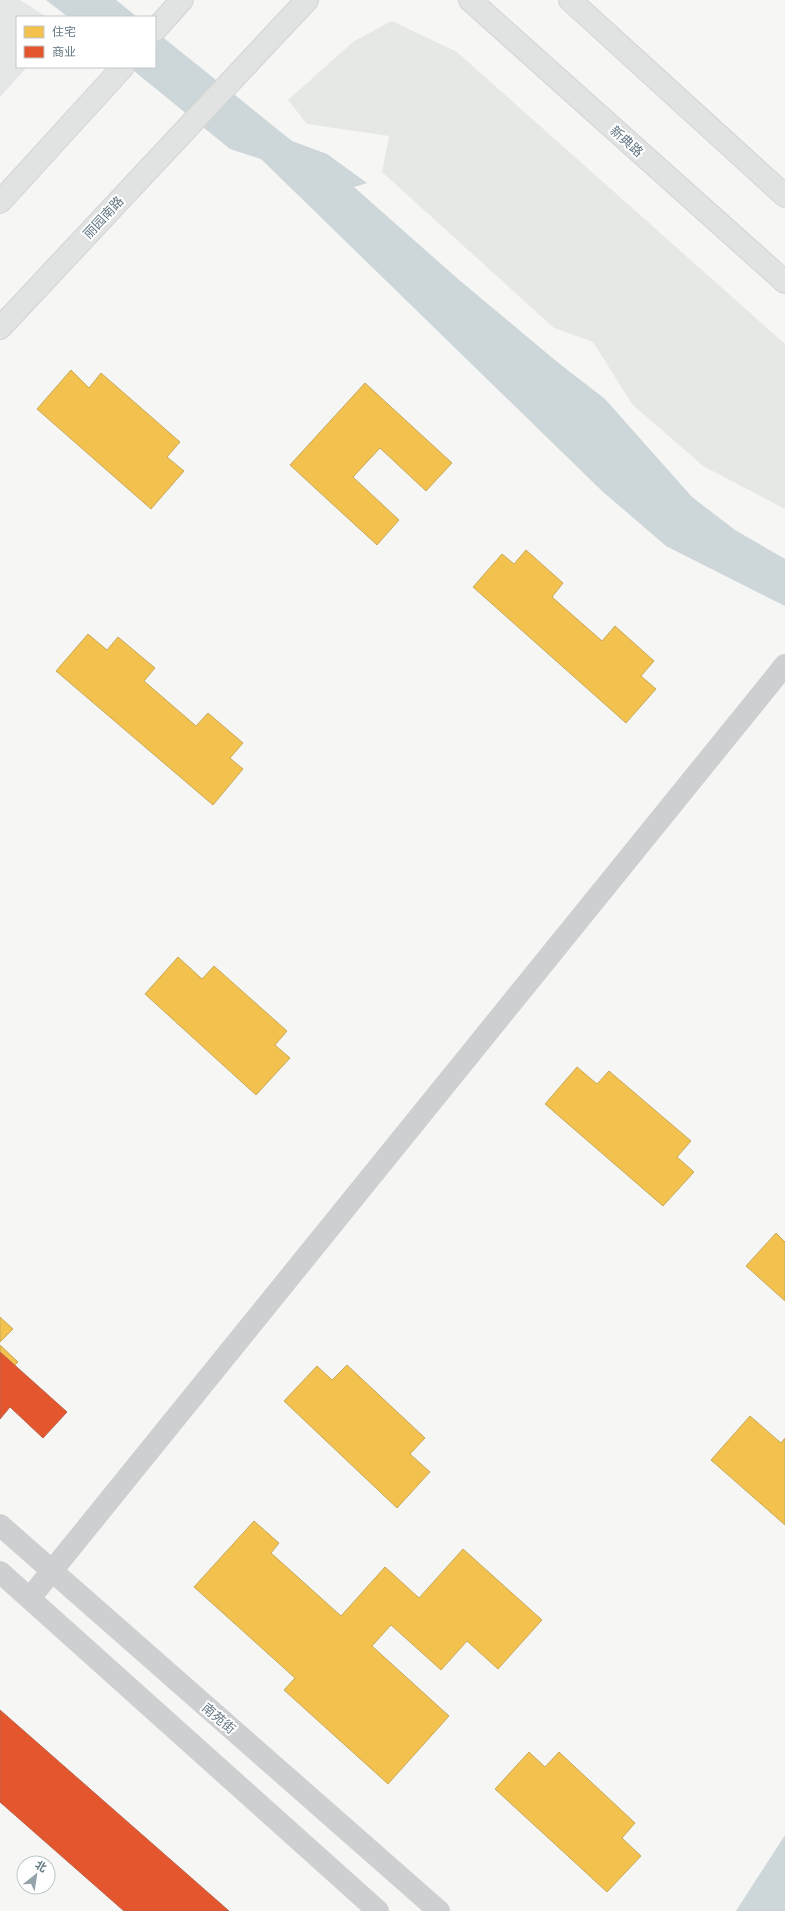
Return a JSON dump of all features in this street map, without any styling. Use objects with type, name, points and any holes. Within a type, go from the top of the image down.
[{"type":"main road","points":[[156,29],[182,0]]},
{"type":"main road","name":"丽园南路","points":[[0,328],[307,0]]},
{"type":"main road","name":"新典路","points":[[470,0],[785,282]]},
{"type":"main road","points":[[570,0],[785,196]]},
{"type":"main road","points":[[0,202],[122,68]]},
{"type":"street","points":[[30,1598],[785,665]]},
{"type":"street","name":"南苑街","points":[[0,1525],[439,1911]]},
{"type":"street","points":[[0,1572],[378,1911]]},
{"type":"shaded area","points":[[0,0],[20,0],[45,16],[16,16],[16,68],[26,68],[0,97]]},
{"type":"shaded area","points":[[46,0],[116,0],[136,16],[67,16]]},
{"type":"shaded area","points":[[392,21],[457,52],[785,344],[785,509],[703,466],[632,404],[593,342],[554,328],[382,172],[389,136],[307,124],[288,100],[354,41]]},
{"type":"shaded area","points":[[156,32],[292,141],[327,154],[367,183],[354,187],[458,279],[556,361],[605,399],[692,497],[735,530],[785,559],[785,606],[666,546],[602,491],[261,159],[230,149],[130,68],[156,68]]},
{"type":"shaded area","points":[[785,1835],[785,1911],[736,1911]]},
{"type":"building: 住宅","points":[[71,370],[89,388],[101,373],[180,442],[167,457],[184,471],[151,509],[37,409]]},
{"type":"building: 住宅","points":[[365,383],[452,463],[426,491],[380,448],[353,477],[399,520],[377,545],[290,465]]},
{"type":"building: 住宅","points":[[526,550],[563,583],[552,597],[602,641],[615,626],[654,661],[641,676],[656,689],[626,723],[473,587],[502,554],[514,564]]},
{"type":"building: 住宅","points":[[88,634],[107,650],[118,637],[155,668],[144,681],[196,726],[208,713],[243,743],[230,758],[243,769],[213,805],[56,671]]},
{"type":"building: 住宅","points":[[178,957],[202,979],[214,966],[287,1031],[275,1045],[290,1058],[256,1095],[145,994]]},
{"type":"building: 住宅","points":[[577,1067],[597,1084],[609,1071],[691,1141],[677,1157],[694,1172],[663,1206],[545,1104]]},
{"type":"building: 住宅","points":[[776,1233],[785,1242],[785,1301],[746,1266]]},
{"type":"building: 住宅","points":[[0,1317],[13,1329],[0,1342]]},
{"type":"building: 住宅","points":[[0,1345],[18,1362],[0,1381]]},
{"type":"building: 住宅","points":[[347,1365],[425,1438],[410,1454],[430,1472],[397,1508],[284,1401],[317,1366],[332,1380]]},
{"type":"building: 住宅","points":[[750,1416],[781,1443],[785,1438],[785,1525],[711,1460]]},
{"type":"building: 住宅","points":[[254,1521],[279,1543],[271,1553],[341,1616],[385,1567],[419,1598],[463,1549],[542,1620],[498,1669],[467,1641],[441,1670],[391,1625],[372,1646],[449,1716],[388,1784],[284,1690],[295,1678],[194,1587]]},
{"type":"building: 住宅","points":[[11,1726],[55,1765],[46,1774],[72,1798],[44,1829],[0,1790],[0,1733],[3,1735]]},
{"type":"building: 住宅","points":[[529,1752],[545,1767],[559,1752],[635,1823],[622,1838],[641,1856],[607,1892],[495,1789]]},
{"type":"building: 住宅","points":[[147,1862],[180,1891],[187,1883],[214,1907],[210,1911],[140,1911],[119,1893]]},
{"type":"building: 商业","points":[[0,1352],[67,1412],[43,1438],[10,1407],[0,1419]]},
{"type":"building: 商业","points":[[0,1710],[229,1911],[124,1911],[0,1802]]}]
